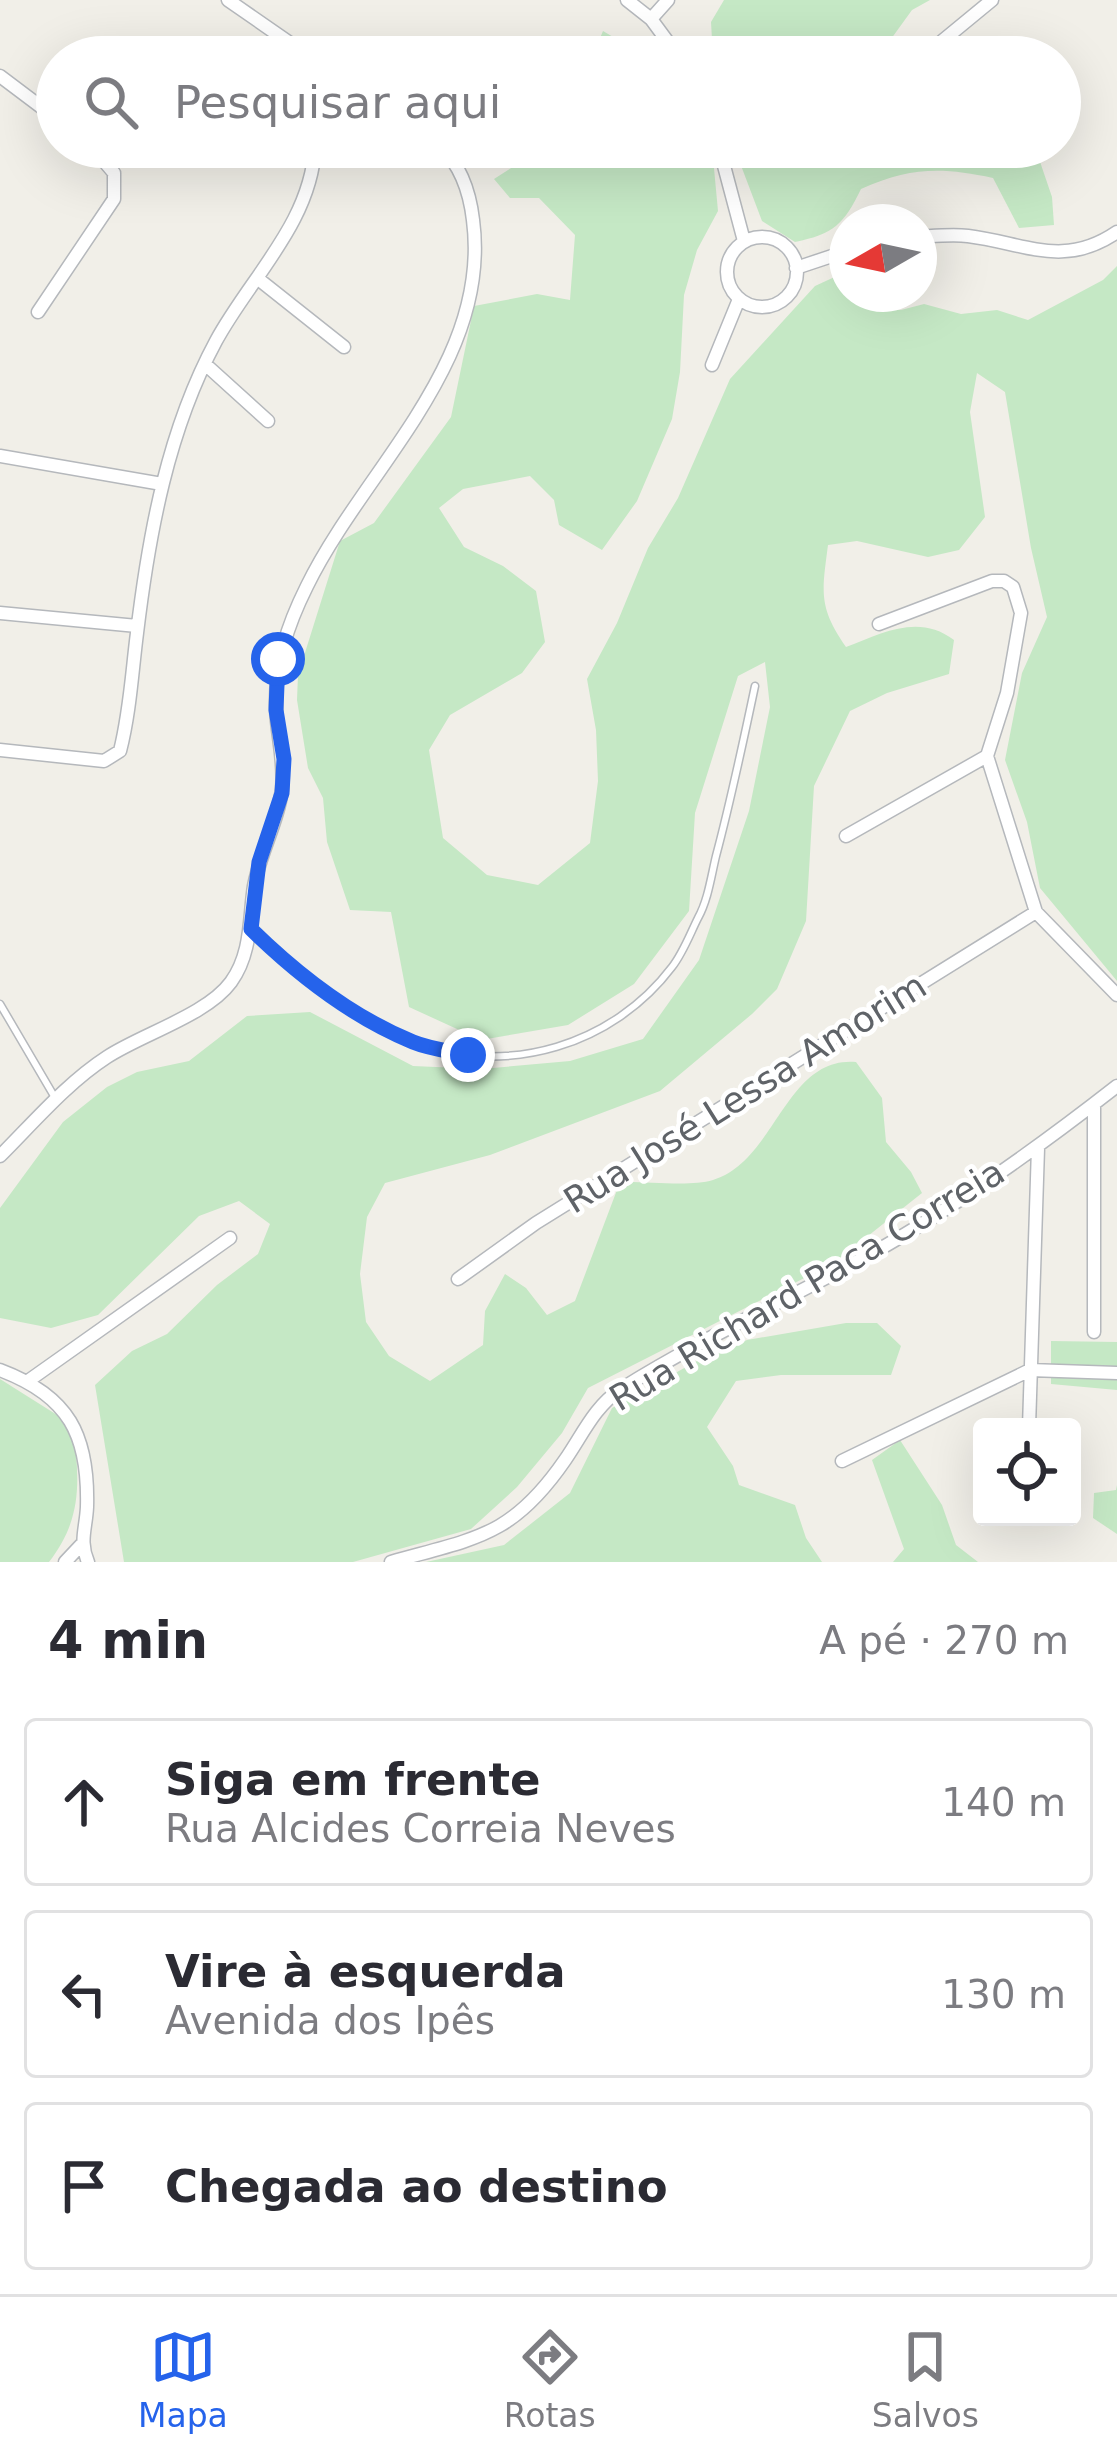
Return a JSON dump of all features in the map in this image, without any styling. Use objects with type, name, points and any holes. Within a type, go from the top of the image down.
[{"type":"street","points":[[228,0],[280,36]]},
{"type":"street","points":[[627,0],[664,36]]},
{"type":"street","points":[[651,19],[668,0]]},
{"type":"street","points":[[948,36],[992,0]]},
{"type":"street","points":[[0,76],[36,103]]},
{"type":"street","points":[[38,313],[114,200],[110,168]]},
{"type":"street","points":[[0,750],[104,761],[120,751],[162,484],[181,415],[205,364],[305,196],[311,168]]},
{"type":"street","points":[[0,1156],[105,1058],[217,998],[233,980],[251,929],[259,862],[282,793],[278,659],[289,621],[320,559],[434,388],[460,331],[476,240],[470,197],[457,168]]},
{"type":"street","points":[[725,168],[744,242]]},
{"type":"street","points":[[937,237],[966,236],[1035,251],[1072,252],[1097,245],[1117,232]]},
{"type":"street","points":[[755,237],[777,240],[793,256],[796,268],[791,291],[761,307],[739,299],[728,280],[735,248],[755,237]]},
{"type":"street","points":[[796,268],[829,257]]},
{"type":"street","points":[[257,278],[344,347]]},
{"type":"street","points":[[712,365],[739,299]]},
{"type":"street","points":[[205,364],[268,422]]},
{"type":"street","points":[[0,455],[162,484]]},
{"type":"street","points":[[879,624],[992,581],[1013,586],[1021,613],[1007,692],[987,756],[1036,912],[1117,995]]},
{"type":"street","points":[[0,613],[137,626]]},
{"type":"street","points":[[846,836],[987,756]]},
{"type":"street","name":"Rua José Lessa Amorim","points":[[458,1279],[536,1223],[1036,912]]},
{"type":"street","name":"Rua Richard Paca Correia","points":[[391,1562],[502,1528],[532,1503],[592,1415],[616,1392],[774,1302],[872,1253],[1038,1148],[1117,1086]]},
{"type":"street","points":[[1094,1104],[1094,1332]]},
{"type":"street","points":[[1029,1418],[1038,1148]]},
{"type":"street","points":[[28,1381],[230,1238]]},
{"type":"street","points":[[0,1370],[28,1381],[70,1415],[78,1430],[87,1510],[81,1545],[88,1562]]},
{"type":"street","points":[[842,1461],[1030,1370],[1117,1372]]},
{"type":"street","points":[[65,1562],[81,1545]]},
{"type":"lane","points":[[251,929],[283,960],[346,1006],[416,1043],[468,1055],[528,1056],[575,1043],[635,1004],[673,966],[702,912],[755,686]]},
{"type":"lane","points":[[0,1004],[56,1099]]},
{"type":"green space","points":[[724,0],[930,0],[912,10],[893,36],[712,36],[711,22]]},
{"type":"green space","points":[[511,168],[714,168],[718,211],[697,250],[684,295],[672,419],[637,501],[602,550],[559,525],[554,500],[530,476],[463,489],[439,508],[464,547],[503,566],[536,591],[545,642],[522,673],[450,715],[429,750],[443,838],[487,875],[538,885],[590,843],[598,781],[587,679],[648,548],[678,498],[730,379],[815,286],[829,280],[829,312],[937,312],[937,308],[961,314],[997,310],[1028,320],[1103,280],[1117,266],[1117,981],[1040,888],[1027,822],[1005,760],[1022,673],[1047,617],[1005,392],[977,373],[970,412],[985,517],[959,550],[928,557],[857,541],[828,545],[824,599],[846,647],[914,627],[954,640],[949,674],[887,693],[850,711],[814,786],[806,921],[777,989],[660,1091],[490,1155],[385,1183],[367,1217],[360,1274],[366,1322],[389,1356],[430,1381],[483,1345],[485,1311],[505,1274],[526,1288],[547,1315],[575,1301],[620,1182],[703,1182],[734,1169],[752,1153],[796,1092],[832,1065],[856,1062],[882,1098],[886,1142],[922,1193],[834,1263],[588,1388],[562,1433],[517,1487],[471,1529],[353,1562],[124,1562],[95,1385],[132,1351],[167,1334],[217,1285],[258,1254],[270,1224],[239,1201],[199,1216],[98,1315],[51,1328],[0,1318],[0,1208],[63,1122],[107,1087],[137,1072],[189,1061],[247,1016],[310,1012],[413,1066],[481,1069],[570,1061],[643,1039],[699,960],[749,811],[770,707],[765,662],[738,676],[695,813],[689,911],[634,984],[568,1025],[481,1040],[409,1007],[391,912],[350,910],[327,842],[323,798],[308,768],[297,700],[298,675],[340,541],[374,523],[451,417],[474,306],[537,294],[570,300],[575,235],[539,198],[510,198],[494,179]]},
{"type":"green space","points":[[742,168],[1042,168],[1052,197],[1054,225],[1019,228],[993,178],[926,171],[895,176],[861,189],[853,204],[829,204],[829,230],[795,242],[762,221]]},
{"type":"green space","points":[[846,1323],[877,1323],[901,1346],[891,1375],[781,1375],[736,1381],[707,1427],[733,1466],[739,1485],[795,1505],[806,1538],[822,1562],[426,1562],[504,1545],[570,1493],[612,1408],[697,1361],[747,1340]]},
{"type":"green space","points":[[1051,1341],[1117,1342],[1117,1390],[1051,1384]]},
{"type":"green space","points":[[0,1379],[73,1425],[74,1513],[49,1562],[0,1562]]},
{"type":"green space","points":[[900,1440],[942,1505],[956,1545],[978,1562],[893,1562],[904,1549],[872,1460]]},
{"type":"green space","points":[[1117,1485],[1117,1534],[1093,1518],[1094,1493],[1116,1490]]},
{"type":"route","points":[[278,659],[282,793],[259,862],[251,929],[283,960],[346,1006],[416,1043],[468,1055]]}]
